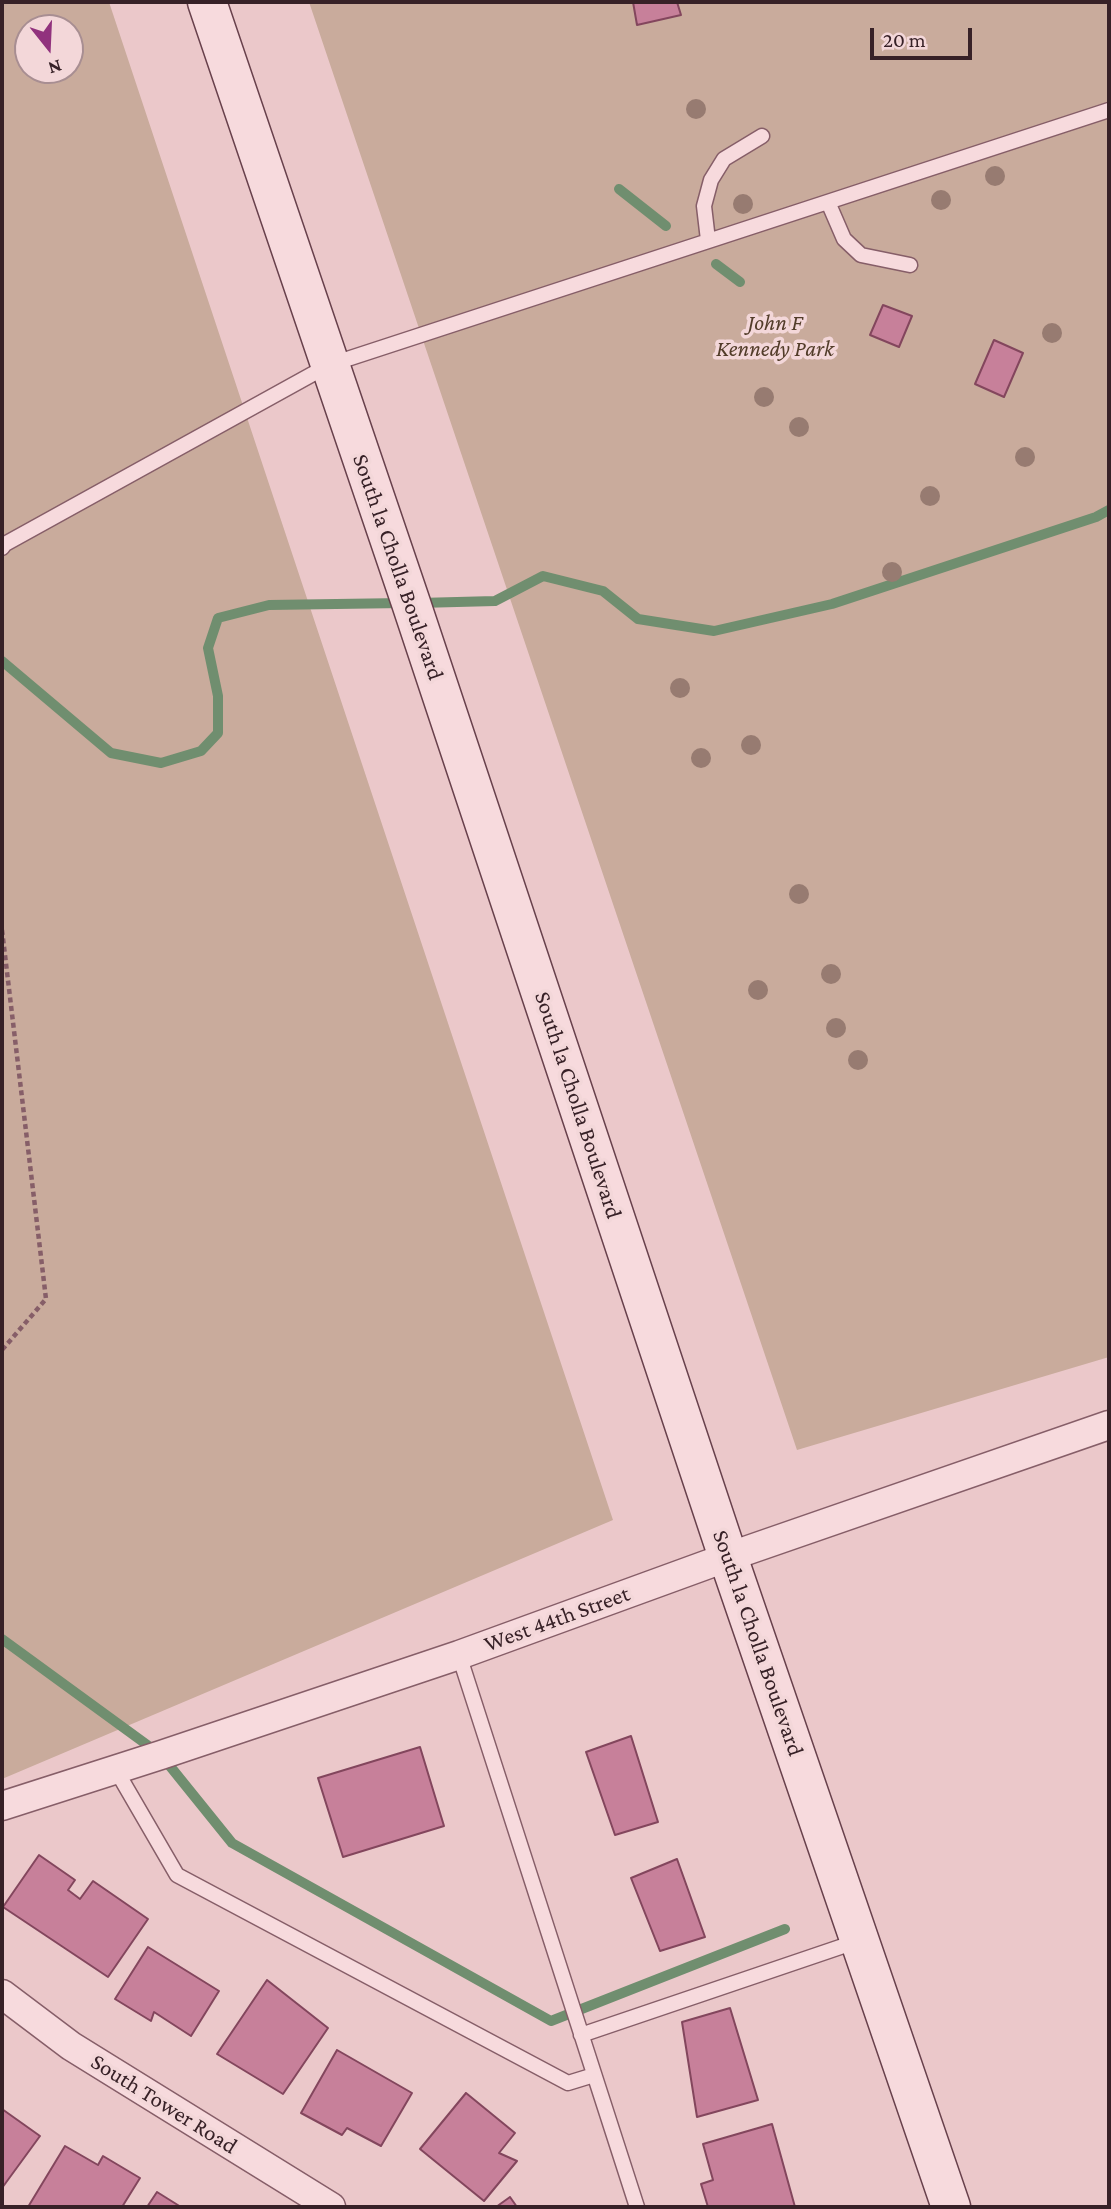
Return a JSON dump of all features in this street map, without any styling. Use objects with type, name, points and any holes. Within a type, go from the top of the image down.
[{"type":"main road","name":"South la Cholla Boulevard","points":[[207,2],[416,617],[728,1557],[951,2207]]},
{"type":"street","name":"West 44th Street","points":[[2,1807],[459,1654],[728,1557],[1109,1425]]},
{"type":"street","name":"South Tower Road","points":[[2,1994],[71,2046],[331,2207]]},
{"type":"lane","points":[[2,548],[17,537],[329,365],[1109,110]]},
{"type":"lane","points":[[708,240],[704,206],[711,180],[724,159],[762,136]]},
{"type":"lane","points":[[828,202],[844,239],[861,255],[909,265]]},
{"type":"lane","points":[[459,1654],[636,2207]]},
{"type":"lane","points":[[116,1770],[177,1875],[568,2083],[594,2075]]},
{"type":"lane","points":[[581,2035],[860,1940]]},
{"type":"path","points":[[2,930],[46,1298],[2,1350]]},
{"type":"green space","points":[[2,2],[109,2],[613,1520],[2,1779]]},
{"type":"green space","name":"John F Kennedy Park","points":[[309,2],[1109,2],[1109,1357],[797,1450]]},
{"type":"building","points":[[633,2],[677,2],[681,15],[637,25]]},
{"type":"building","points":[[883,305],[912,316],[899,347],[870,335]]},
{"type":"building","points":[[994,340],[1023,353],[1004,397],[975,384]]},
{"type":"building","points":[[631,1736],[658,1822],[615,1835],[586,1752]]},
{"type":"building","points":[[420,1747],[444,1826],[343,1857],[318,1778]]},
{"type":"building","points":[[39,1855],[75,1880],[68,1890],[80,1899],[93,1881],[148,1919],[108,1977],[3,1907]]},
{"type":"building","points":[[677,1859],[705,1937],[660,1951],[631,1878]]},
{"type":"building","points":[[148,1947],[219,1991],[191,2036],[154,2012],[151,2021],[115,1999]]},
{"type":"building","points":[[267,1980],[328,2028],[283,2094],[217,2054]]},
{"type":"building","points":[[730,2008],[758,2100],[697,2117],[682,2022]]},
{"type":"building","points":[[337,2050],[412,2093],[381,2146],[347,2128],[342,2135],[301,2113]]},
{"type":"building","points":[[466,2093],[515,2133],[499,2153],[517,2161],[484,2201],[420,2149]]},
{"type":"building","points":[[2,2109],[40,2136],[2,2188]]},
{"type":"building","points":[[772,2124],[795,2207],[708,2207],[701,2184],[713,2180],[703,2144]]},
{"type":"building","points":[[65,2146],[98,2165],[103,2156],[140,2178],[122,2207],[28,2207]]},
{"type":"building","points":[[157,2192],[181,2207],[147,2207]]},
{"type":"building","points":[[510,2197],[517,2207],[496,2207]]},
{"type":"waterway","points":[[619,189],[666,226]]},
{"type":"waterway","points":[[716,264],[740,282]]},
{"type":"waterway","points":[[419,603],[495,601],[543,576],[603,591],[638,619],[714,631],[832,604],[1096,517],[1109,510]]},
{"type":"waterway","points":[[2,661],[111,753],[161,763],[201,751],[218,733],[218,696],[208,648],[218,618],[269,605],[403,603]]},
{"type":"waterway","points":[[2,1639],[161,1755],[232,1843],[551,2021],[785,1929]]}]
